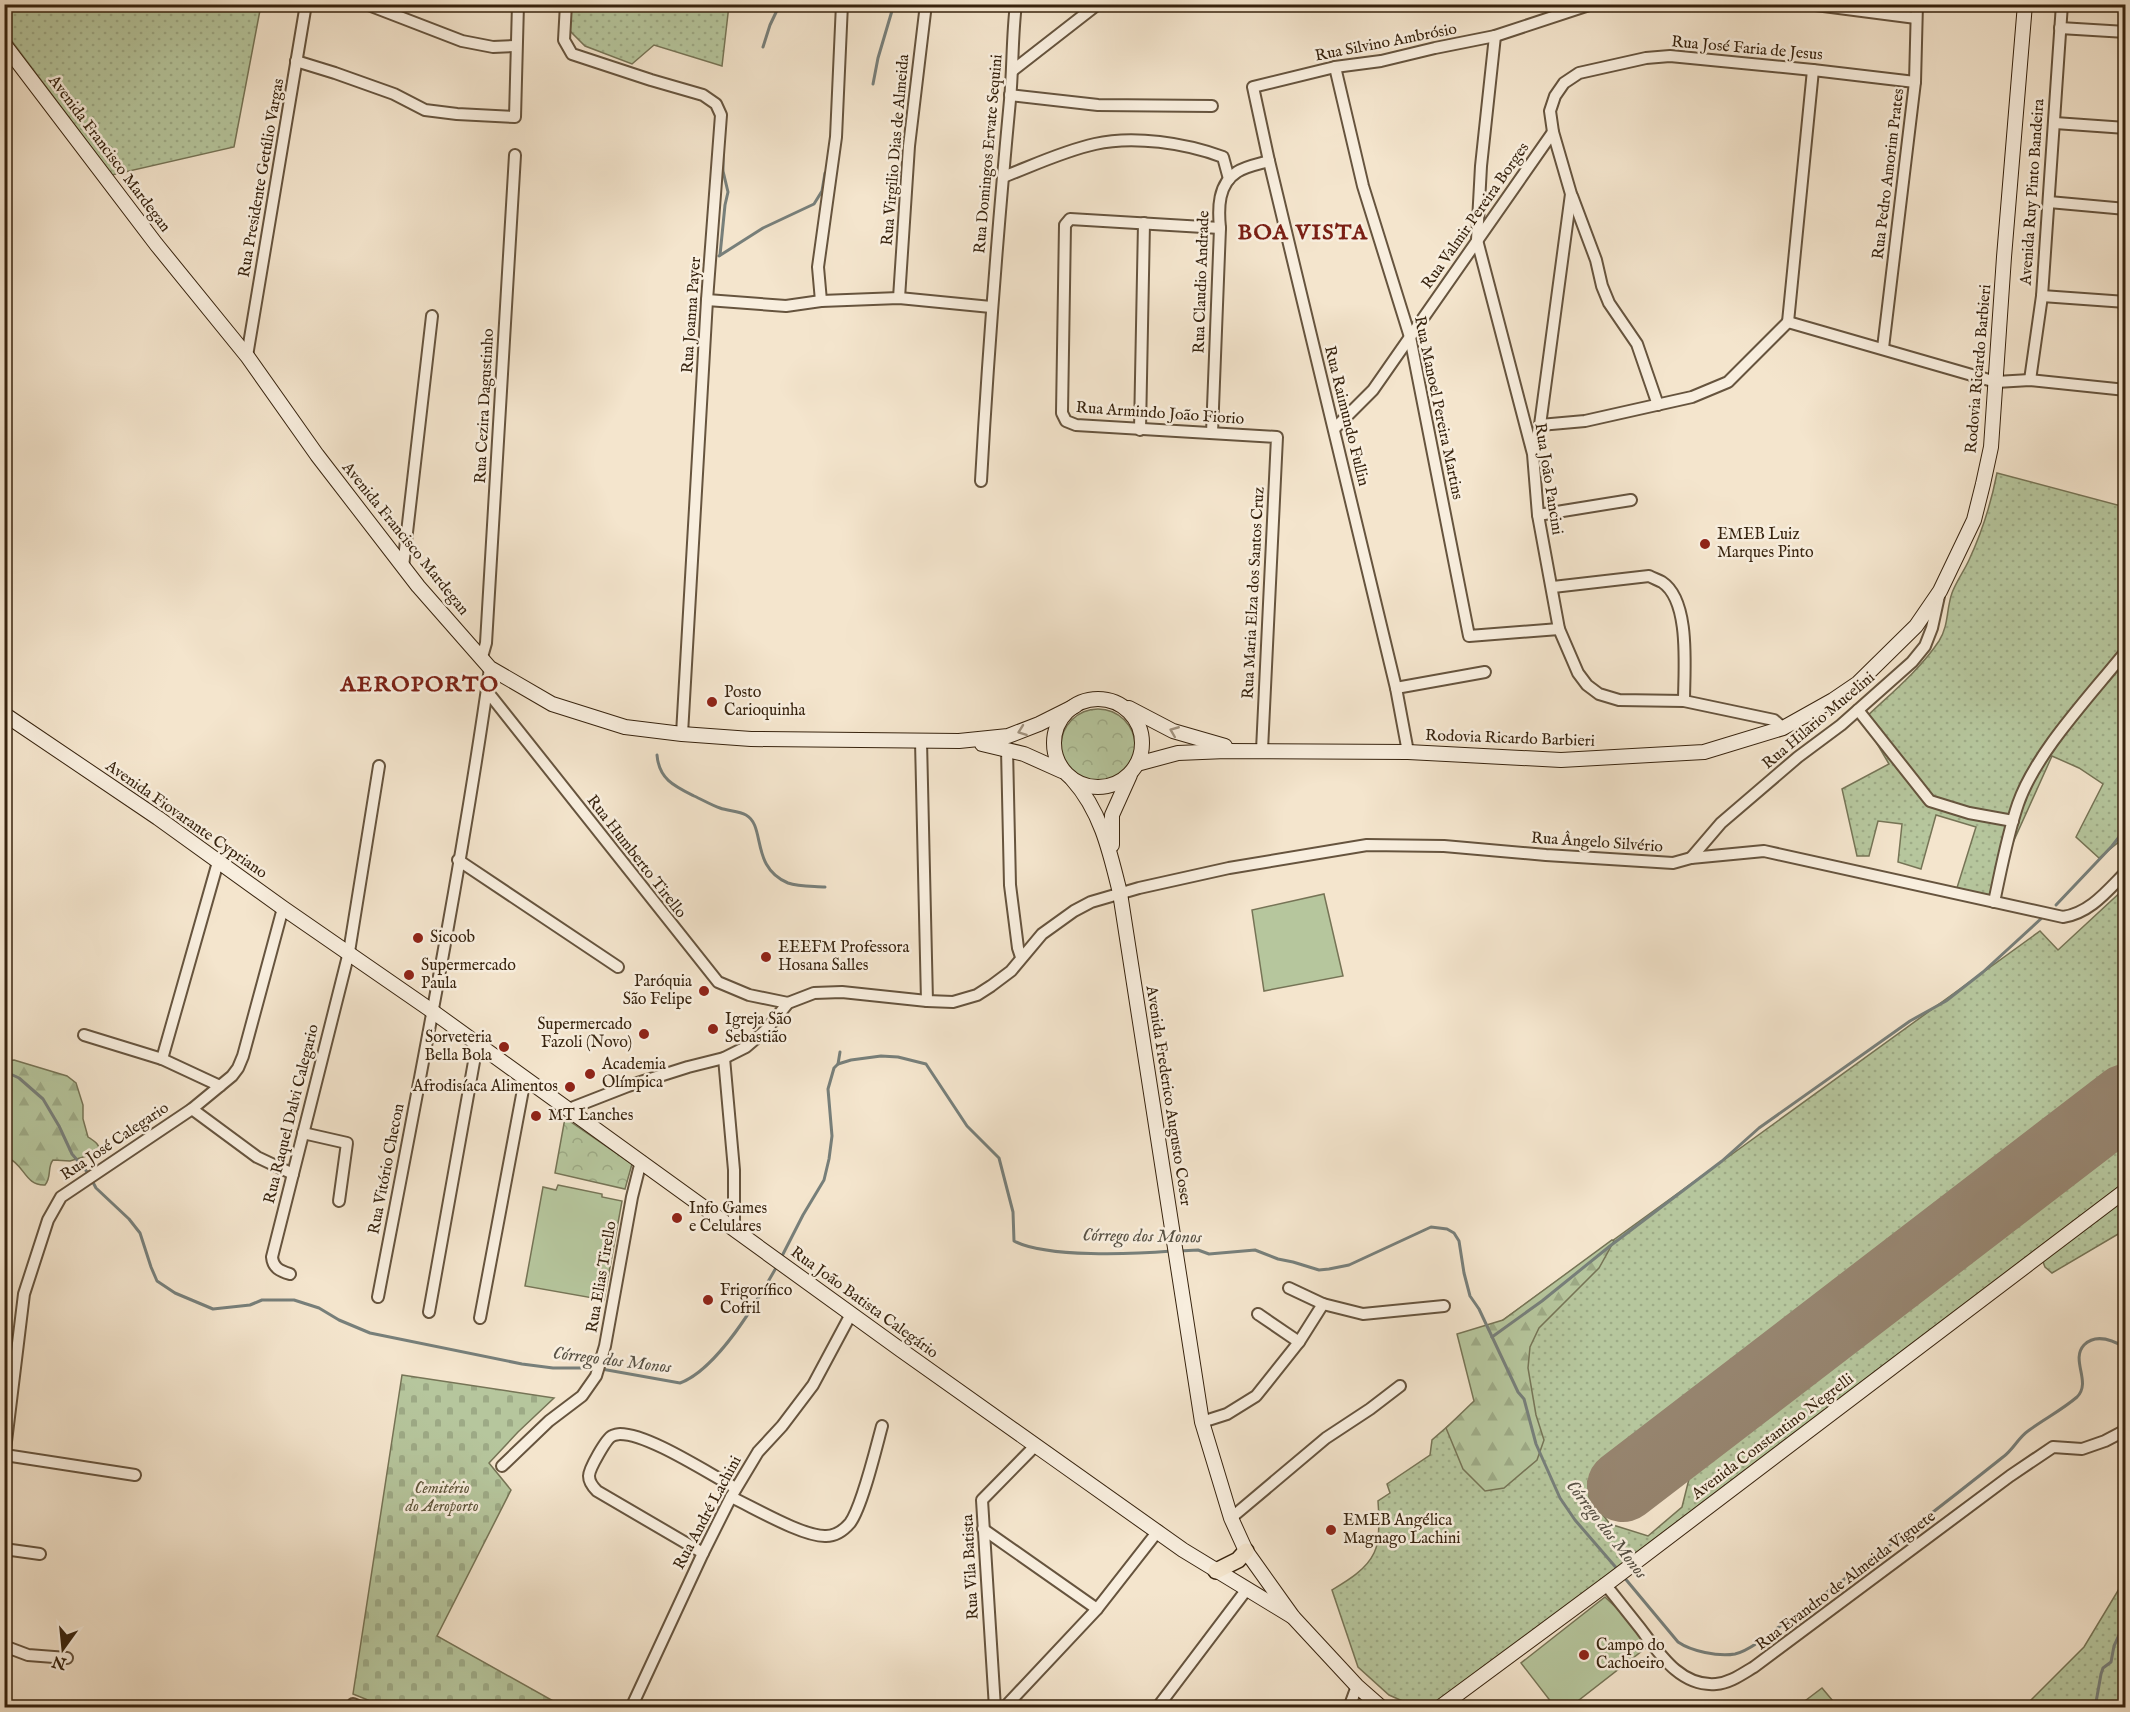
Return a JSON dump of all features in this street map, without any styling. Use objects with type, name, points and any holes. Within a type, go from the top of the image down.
[{"type":"main road","name":"Rodovia Ricardo Barbieri","points":[[1256,751],[1408,752],[1561,760],[1704,752],[1783,728],[1858,684],[1916,626],[1940,591],[1974,520],[1991,447],[2025,4]]},
{"type":"main road","name":"Avenida Francisco Mardegan","points":[[4,44],[156,243],[246,356],[317,455],[403,567],[486,663],[552,704],[625,727],[682,734],[751,739],[921,741],[959,741],[1008,735],[1039,724],[1074,706]]},
{"type":"main road","points":[[1116,703],[1129,712],[1141,733],[1142,749],[1134,768],[1120,782],[1104,787],[1088,786],[1069,776],[1056,759],[1054,751],[1055,733],[1062,718],[1074,706],[1090,700],[1108,700],[1116,703],[1129,708],[1173,731],[1227,747],[1256,751]]},
{"type":"main road","name":"Avenida Fiovarante Cypriano","points":[[4,714],[147,810],[283,908],[349,952]]},
{"type":"main road","name":"Avenida Francisco Mardegan","points":[[959,741],[1007,749],[1047,763],[1069,776]]},
{"type":"main road","points":[[1134,768],[1178,753],[1256,751]]},
{"type":"main road","name":"Avenida Frederico Augusto Coser","points":[[1113,862],[1112,815],[1134,768]]},
{"type":"main road","name":"Avenida Frederico Augusto Coser","points":[[1069,776],[1083,792],[1097,815],[1113,862],[1120,893],[1202,1422],[1231,1518],[1246,1551],[1293,1617],[1379,1707]]},
{"type":"main road","name":"Rua João Batista Calegário","points":[[349,952],[1035,1446],[1183,1550],[1293,1617]]},
{"type":"main road","name":"Avenida Constantino Negrelli","points":[[1439,1707],[1625,1570],[2126,1190]]},
{"type":"main road","points":[[1216,1571],[1238,1560],[1246,1551]]},
{"type":"main road","points":[[1247,1589],[1262,1574]]},
{"type":"street","name":"Rua Presidente Getúlio Vargas","points":[[246,356],[306,4]]},
{"type":"street","points":[[366,4],[462,41],[494,47],[516,46]]},
{"type":"street","points":[[296,61],[394,94],[425,110],[515,117],[518,4]]},
{"type":"street","name":"Rua Joanna Payer","points":[[566,4],[564,40],[572,54],[651,81],[703,95],[716,104],[721,114],[707,300],[682,734]]},
{"type":"street","points":[[821,301],[818,267],[836,137],[842,4]]},
{"type":"street","name":"Rua Virgilio Dias de Almeida","points":[[899,298],[909,146],[926,4]]},
{"type":"street","name":"Rua Domingos Ervate Sequini","points":[[981,481],[991,307],[1016,4]]},
{"type":"street","points":[[1012,71],[1098,4]]},
{"type":"street","name":"Rua Silvino Ambrósio","points":[[1253,87],[1335,67],[1381,62],[1495,36],[1592,4]]},
{"type":"street","points":[[1808,4],[1916,18]]},
{"type":"street","name":"Rua Pedro Amorim Prates","points":[[1883,348],[1916,82],[1917,4]]},
{"type":"street","name":"Avenida Ruy Pinto Bandeira","points":[[2030,380],[2042,296],[2062,4]]},
{"type":"street","points":[[2060,28],[2126,32]]},
{"type":"street","name":"Rua João Pancini","points":[[1495,36],[1481,166],[1477,240],[1533,454],[1538,515],[1559,629],[1578,673],[1587,685],[1599,694],[1619,700],[1684,701],[1774,720],[1783,728]]},
{"type":"street","name":"Rua José Faria de Jesus","points":[[1533,454],[1540,425],[1571,194],[1553,132],[1550,111],[1555,96],[1564,82],[1579,73],[1606,66],[1670,56],[1916,82]]},
{"type":"street","name":"Rua Manoel Pereira Martins","points":[[1335,67],[1363,186],[1410,337],[1469,636],[1559,629]]},
{"type":"street","points":[[1540,425],[1585,421],[1692,397],[1728,382],[1788,322],[1813,70]]},
{"type":"street","name":"Rua Raimundo Fullin","points":[[1253,87],[1396,688],[1408,752]]},
{"type":"street","points":[[1010,95],[1098,105],[1212,106]]},
{"type":"street","points":[[2055,123],[2126,128]]},
{"type":"street","name":"Rua Valmir Pereira Borges","points":[[1334,429],[1373,390],[1553,132]]},
{"type":"street","points":[[1003,177],[1094,144],[1128,139],[1207,151],[1223,157],[1229,179],[1238,171],[1269,161]]},
{"type":"street","name":"Rua Cezira Dagustinho","points":[[458,860],[487,691],[486,643],[515,155]]},
{"type":"street","name":"Rua Claudio Andrade","points":[[1212,433],[1220,228],[1218,208],[1222,191],[1229,179]]},
{"type":"street","points":[[1571,194],[1596,260],[1609,303],[1637,344],[1658,405]]},
{"type":"street","points":[[2049,202],[2126,209]]},
{"type":"street","name":"Rua Armindo João Fiorio","points":[[1144,223],[1070,219],[1065,225],[1062,413],[1066,421],[1076,425],[1140,430],[1277,437]]},
{"type":"street","points":[[1140,430],[1144,223],[1220,228]]},
{"type":"street","points":[[2042,296],[2126,302]]},
{"type":"street","points":[[707,300],[786,306],[821,301],[899,298],[991,307]]},
{"type":"street","points":[[403,567],[432,316]]},
{"type":"street","points":[[1788,322],[1996,382],[2030,380],[2126,390]]},
{"type":"street","name":"Rua Maria Elza dos Santos Cruz","points":[[1256,751],[1277,437]]},
{"type":"street","points":[[1538,515],[1631,500]]},
{"type":"street","points":[[1553,587],[1649,576],[1663,583],[1671,592],[1682,618],[1684,701]]},
{"type":"street","name":"Rua Hilario Mucelini","points":[[1691,858],[1721,823],[1798,757],[1858,711],[1912,662],[1925,645],[1932,628],[1940,591]]},
{"type":"street","points":[[1994,902],[2018,802],[2043,755],[2126,651]]},
{"type":"street","points":[[1396,688],[1485,672]]},
{"type":"street","name":"Rua Humberto Tirello","points":[[487,691],[718,982],[749,995],[788,1003]]},
{"type":"street","points":[[1858,711],[1930,801],[1969,813],[2013,821]]},
{"type":"street","points":[[921,741],[927,1001]]},
{"type":"street","points":[[1007,749],[1010,885],[1021,957]]},
{"type":"street","name":"Rua Raquel Dalvi Calegario","points":[[290,1274],[279,1271],[272,1257],[349,952],[380,766]]},
{"type":"street","name":"Rua Ângelo Silvério","points":[[788,1003],[814,993],[842,992],[953,1002],[977,994],[991,986],[1011,971],[1042,934],[1091,902],[1120,893],[1229,868],[1367,845],[1444,846],[1674,863],[1691,858],[1764,851],[2063,917],[2073,915],[2096,903],[2126,872]]},
{"type":"street","points":[[458,860],[618,967]]},
{"type":"street","name":"Rua Vitório Checon","points":[[378,1297],[458,860]]},
{"type":"street","points":[[162,1059],[218,862]]},
{"type":"street","name":"Rua José Calegario","points":[[5,1457],[24,1294],[48,1220],[61,1197],[192,1109],[232,1076],[243,1056],[283,908]]},
{"type":"street","points":[[569,1109],[654,1078],[724,1058],[746,1047],[767,1029],[788,1003]]},
{"type":"street","points":[[84,1035],[162,1059],[220,1086]]},
{"type":"street","points":[[429,1312],[477,1045]]},
{"type":"street","points":[[724,1058],[734,1170],[734,1229]]},
{"type":"street","points":[[480,1318],[525,1078]]},
{"type":"street","points":[[192,1109],[256,1157],[293,1174]]},
{"type":"street","points":[[303,1133],[347,1143],[339,1201]]},
{"type":"street","name":"Rua Elias Tirello","points":[[502,1466],[549,1421],[582,1396],[596,1376],[603,1355],[632,1197],[641,1161]]},
{"type":"street","points":[[1289,1288],[1323,1304],[1363,1314],[1444,1306]]},
{"type":"street","points":[[1202,1422],[1227,1414],[1256,1396],[1299,1341],[1323,1304]]},
{"type":"street","name":"Rua André Lachini","points":[[631,1707],[734,1492],[758,1452],[782,1426],[813,1385],[851,1314]]},
{"type":"street","points":[[1258,1314],[1299,1341]]},
{"type":"street","points":[[1231,1518],[1326,1438],[1370,1410],[1400,1386]]},
{"type":"street","points":[[703,1553],[597,1491],[591,1485],[589,1477],[591,1468],[612,1436],[628,1435],[649,1441],[793,1526],[813,1534],[826,1536],[840,1532],[855,1514],[882,1426]]},
{"type":"street","name":"Rua Evandro de Almeida Viguete","points":[[1609,1582],[1668,1664],[1687,1678],[1702,1684],[1716,1684],[1732,1680],[1754,1668],[2010,1476],[2053,1447],[2082,1449],[2126,1430]]},
{"type":"street","name":"Rua Vila Batista","points":[[995,1707],[982,1500],[1035,1446]]},
{"type":"street","points":[[5,1457],[135,1475]]},
{"type":"street","points":[[983,1529],[1096,1609]]},
{"type":"street","points":[[1004,1707],[1096,1609],[1158,1531]]},
{"type":"street","points":[[4,1549],[40,1554]]},
{"type":"street","points":[[1157,1707],[1247,1589]]},
{"type":"street","points":[[4,1646],[28,1655],[67,1658]]},
{"type":"street","points":[[1348,1707],[1357,1686]]},
{"type":"green space","points":[[5,4],[261,5],[234,147],[112,175],[5,32]]},
{"type":"green space","points":[[568,5],[729,5],[722,66],[654,45],[632,64],[585,46],[565,26]]},
{"type":"green space","points":[[1997,473],[2125,507],[2125,837],[2099,858],[2076,837],[2103,784],[2079,768],[2052,756],[1987,900],[1956,891],[1976,827],[1936,815],[1921,869],[1898,862],[1902,824],[1878,821],[1869,856],[1857,856],[1842,789],[1889,764],[1863,720],[1913,673],[1939,641],[1952,593],[1982,528]]},
{"type":"green space","points":[[1091,709],[1105,709],[1119,715],[1129,725],[1135,739],[1133,760],[1119,777],[1105,783],[1091,783],[1077,777],[1067,767],[1061,753],[1061,739],[1067,725],[1077,715]]},
{"type":"green space","points":[[2125,888],[2125,1071],[1588,1481],[1589,1497],[1610,1524],[1648,1536],[1682,1507],[1693,1463],[2125,1129],[2125,1182],[1433,1707],[1416,1707],[1389,1695],[1358,1667],[1332,1590],[1350,1579],[1371,1559],[1379,1534],[1378,1501],[1390,1493],[1387,1484],[1430,1455],[1432,1440],[1487,1392],[1503,1320],[2040,931],[2058,950]]},
{"type":"green space","points":[[1324,894],[1343,976],[1264,991],[1252,910]]},
{"type":"green space","points":[[14,1060],[67,1076],[76,1083],[83,1105],[83,1119],[88,1137],[100,1149],[100,1152],[70,1161],[53,1160],[45,1185],[33,1182],[18,1165],[8,1158],[5,1159],[5,1061]]},
{"type":"green space","points":[[565,1118],[632,1164],[625,1189],[555,1173]]},
{"type":"green space","points":[[558,1185],[602,1194],[602,1197],[622,1201],[604,1300],[525,1286],[543,1187],[556,1190]]},
{"type":"green space","points":[[2125,1193],[2125,1230],[2052,1273],[2045,1267],[2043,1262],[2045,1256]]},
{"type":"green space","points":[[1612,1240],[1614,1241],[1599,1268],[1539,1328],[1530,1347],[1528,1368],[1536,1415],[1544,1440],[1537,1460],[1504,1488],[1485,1491],[1463,1469],[1446,1428],[1474,1401],[1457,1334],[1503,1320]]},
{"type":"green space","name":"Cemitério do Aeroporto","points":[[402,1375],[554,1398],[489,1463],[511,1490],[437,1636],[564,1707],[385,1707],[353,1694]]},
{"type":"green space","points":[[2125,1579],[2125,1707],[2026,1707],[2084,1647]]},
{"type":"green space","name":"Campo do Cachoeiro","points":[[1605,1597],[1627,1618],[1647,1647],[1570,1707],[1555,1707],[1521,1663]]},
{"type":"green space","points":[[1822,1688],[1838,1707],[1797,1707]]},
{"type":"waterway","points":[[763,47],[780,4]]},
{"type":"waterway","points":[[873,84],[894,4]]},
{"type":"waterway","points":[[720,255],[728,192],[723,171],[723,152]]},
{"type":"waterway","points":[[719,256],[763,228],[814,204],[822,191],[825,173]]},
{"type":"waterway","points":[[657,755],[664,776],[674,785],[717,807],[746,815],[752,820],[763,857],[776,876],[792,884],[825,887]]},
{"type":"waterway","points":[[2056,905],[2126,828]]},
{"type":"waterway","points":[[1492,1337],[1722,1161],[1759,1128],[1910,1021],[1946,1001],[1983,972],[2044,916]]},
{"type":"waterway","points":[[838,1064],[840,1052]]},
{"type":"waterway","name":"Córrego dos Monos","points":[[781,1258],[824,1180],[832,1136],[828,1089],[834,1068],[838,1064],[851,1060],[881,1056],[898,1057],[926,1064],[967,1126],[999,1158],[1013,1212],[1014,1241],[1047,1250],[1091,1254],[1172,1251]]},
{"type":"waterway","name":"Córrego dos Monos","points":[[4,1071],[19,1078],[43,1099],[72,1154],[88,1173],[96,1188],[129,1219],[140,1233],[157,1281],[175,1293],[213,1309],[250,1305],[262,1300],[294,1300],[319,1308],[339,1320],[370,1333],[522,1364],[553,1368],[596,1368],[680,1383],[709,1364],[722,1349],[748,1314],[777,1266]]},
{"type":"waterway","name":"Córrego dos Monos","points":[[1179,1251],[1198,1250],[1209,1254],[1255,1250],[1319,1270],[1349,1265],[1431,1227],[1447,1229],[1454,1233],[1459,1241],[1470,1296],[1479,1309],[1518,1392],[1524,1399],[1536,1444],[1560,1498],[1575,1520],[1619,1571]]},
{"type":"waterway","name":"Córrego dos Monos","points":[[1623,1576],[1678,1642],[1697,1651],[1713,1654],[1728,1655],[1742,1652],[1899,1538],[2007,1454],[2028,1431],[2077,1397],[2082,1385],[2080,1351],[2089,1341],[2105,1339],[2126,1348]]},
{"type":"waterway","points":[[2095,1708],[2103,1668],[2111,1662],[2114,1646],[2126,1620]]},
{"type":"runway","points":[[1623,1486],[2126,1100]]},
{"type":"place","name":"EMEB Luiz Marques Pinto","points":[[1705,544]]},
{"type":"place","name":"Posto Carioquinha","points":[[712,702]]},
{"type":"place","name":"Sicoob","points":[[418,938]]},
{"type":"place","name":"EEEFM Professora Hosana Salles","points":[[766,957]]},
{"type":"place","name":"Supermercado Paula","points":[[409,975]]},
{"type":"place","name":"Paróquia São Felipe","points":[[704,991]]},
{"type":"place","name":"Igreja São Sebastião","points":[[713,1029]]},
{"type":"place","name":"Supermercado Fazoli (Novo)","points":[[644,1034]]},
{"type":"place","name":"Sorveteria Bella Bola","points":[[504,1047]]},
{"type":"place","name":"Academia Olímpica","points":[[590,1074]]},
{"type":"place","name":"Afrodisíaca Alimentos","points":[[570,1087]]},
{"type":"place","name":"MT Lanches","points":[[536,1116]]},
{"type":"place","name":"Info Games e Celulares","points":[[677,1218]]},
{"type":"place","name":"Frigorífico Cofril","points":[[708,1300]]},
{"type":"place","name":"EMEB Angélica Magnago Lachini","points":[[1331,1530]]},
{"type":"place","name":"Campo do Cachoeiro","points":[[1584,1655]]},
{"type":"district","name":"BOA VISTA","points":[[1303,233]]},
{"type":"district","name":"AEROPORTO","points":[[420,685]]}]
